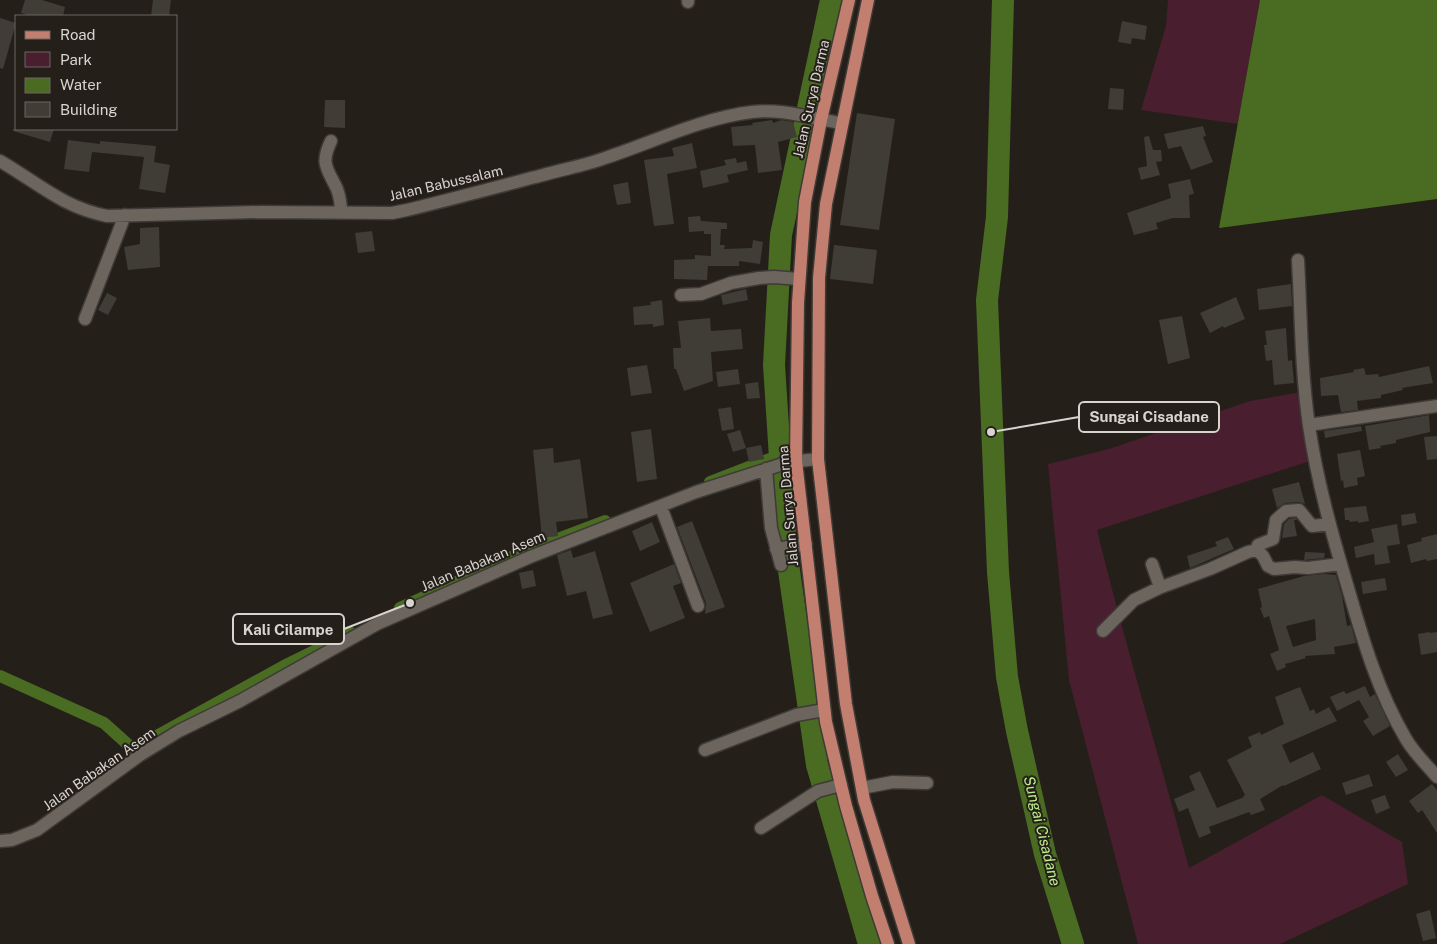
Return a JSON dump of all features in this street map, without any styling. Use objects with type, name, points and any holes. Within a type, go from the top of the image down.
[{"type":"main road","name":"Jalan Surya Darma","points":[[849,0],[819,120],[805,202],[796,279],[793,462],[801,545],[822,710],[838,786],[888,944]]},
{"type":"main road","points":[[868,0],[826,204],[819,278],[818,459],[846,704],[862,788],[891,890],[909,944]]},
{"type":"street","name":"Jalan Babussalam","points":[[0,161],[62,201],[90,212],[107,216],[260,212],[392,213],[607,158],[685,128],[731,115],[763,111],[795,114],[842,123]]},
{"type":"street","points":[[331,140],[326,152],[326,163],[328,175],[337,190],[341,213]]},
{"type":"street","points":[[85,319],[125,215]]},
{"type":"street","points":[[1298,260],[1304,374],[1309,425],[1318,477],[1330,524],[1360,632],[1384,700],[1407,741],[1437,777]]},
{"type":"street","points":[[681,296],[708,292],[742,280],[774,277],[796,279]]},
{"type":"street","points":[[1309,425],[1437,406]]},
{"type":"street","name":"Jalan Babakan Asem","points":[[0,841],[12,840],[37,830],[140,755],[180,732],[240,702],[377,624],[530,556],[696,492],[767,469],[793,462],[818,459]]},
{"type":"street","points":[[767,469],[771,528],[779,548],[781,565]]},
{"type":"street","points":[[661,507],[698,606]]},
{"type":"street","points":[[1257,550],[1258,545],[1273,539],[1276,520],[1286,511],[1299,510],[1312,526],[1330,524]]},
{"type":"street","points":[[779,548],[801,545]]},
{"type":"street","points":[[1257,550],[1263,556],[1268,566],[1274,569],[1314,568],[1341,564]]},
{"type":"street","points":[[1103,631],[1134,600],[1160,587],[1257,550]]},
{"type":"street","points":[[1152,564],[1160,587]]},
{"type":"street","points":[[705,750],[796,715],[822,710]]},
{"type":"street","points":[[862,788],[893,782],[927,783]]},
{"type":"street","points":[[761,828],[821,790],[838,786]]},
{"type":"green space","points":[[1168,0],[1260,0],[1238,124],[1141,110],[1166,26]]},
{"type":"green space","points":[[1307,391],[1310,461],[1097,530],[1189,868],[1322,795],[1402,842],[1408,884],[1280,944],[1138,944],[1069,680],[1048,464],[1109,449],[1250,401]]},
{"type":"water","points":[[1260,0],[1437,0],[1437,199],[1219,228]]},
{"type":"building","points":[[25,0],[42,0],[65,7],[63,15],[28,15],[21,13]]},
{"type":"building","points":[[153,0],[171,0],[169,15],[151,15]]},
{"type":"building","points":[[0,18],[15,23],[15,27],[3,69],[0,68]]},
{"type":"building","points":[[1122,21],[1147,26],[1145,40],[1132,38],[1131,44],[1118,42]]},
{"type":"building","points":[[1110,88],[1124,89],[1123,110],[1108,109]]},
{"type":"building","points":[[325,100],[345,100],[345,128],[324,127]]},
{"type":"building","points":[[857,113],[895,119],[879,230],[840,225]]},
{"type":"building","points":[[772,120],[773,123],[782,120],[793,122],[797,137],[778,142],[782,170],[758,173],[755,145],[733,146],[731,127],[753,125],[752,123]]},
{"type":"building","points":[[1203,126],[1206,136],[1203,137],[1213,162],[1191,170],[1181,146],[1168,149],[1164,134]]},
{"type":"building","points":[[13,129],[54,130],[50,142],[13,131]]},
{"type":"building","points":[[1149,136],[1153,150],[1161,150],[1162,161],[1156,162],[1160,175],[1141,180],[1138,168],[1147,166],[1144,137]]},
{"type":"building","points":[[68,140],[100,144],[100,141],[156,146],[154,162],[170,165],[165,193],[139,189],[144,157],[92,152],[89,172],[64,169]]},
{"type":"building","points":[[692,143],[697,168],[667,174],[674,224],[654,226],[644,160],[674,156],[672,148]]},
{"type":"building","points":[[736,158],[737,163],[746,161],[748,170],[727,175],[729,182],[703,188],[700,171],[726,165],[724,160]]},
{"type":"building","points":[[1190,179],[1194,194],[1189,195],[1190,218],[1173,218],[1156,223],[1158,229],[1134,235],[1127,213],[1171,198],[1168,184]]},
{"type":"building","points":[[628,182],[631,203],[617,205],[613,185]]},
{"type":"building","points":[[700,216],[701,221],[727,223],[727,229],[721,229],[720,245],[725,245],[724,249],[752,248],[753,240],[763,242],[760,264],[739,261],[739,266],[708,266],[707,280],[674,279],[674,260],[695,259],[695,255],[711,256],[711,234],[704,234],[704,231],[689,232],[688,217]]},
{"type":"building","points":[[159,227],[160,267],[128,270],[124,247],[140,244],[140,228]]},
{"type":"building","points":[[372,231],[375,251],[358,253],[355,233]]},
{"type":"building","points":[[834,245],[877,250],[873,284],[830,279]]},
{"type":"building","points":[[1291,284],[1292,306],[1259,310],[1257,289]]},
{"type":"building","points":[[746,289],[748,300],[723,305],[721,295]]},
{"type":"building","points":[[107,293],[117,298],[108,315],[98,310]]},
{"type":"building","points":[[1236,297],[1245,319],[1224,328],[1223,326],[1210,333],[1200,313]]},
{"type":"building","points":[[662,300],[664,325],[653,327],[653,324],[634,325],[633,307],[651,305],[650,302]]},
{"type":"building","points":[[1182,316],[1190,358],[1168,364],[1159,320]]},
{"type":"building","points":[[710,318],[711,331],[741,329],[743,349],[711,352],[713,381],[684,391],[676,369],[674,369],[673,348],[681,348],[678,321]]},
{"type":"building","points":[[1286,328],[1288,361],[1292,360],[1294,383],[1274,385],[1272,360],[1266,361],[1264,345],[1267,345],[1265,331]]},
{"type":"building","points":[[647,365],[652,393],[631,396],[627,368]]},
{"type":"building","points":[[1429,366],[1433,383],[1402,388],[1403,390],[1381,395],[1381,398],[1357,401],[1358,410],[1341,412],[1338,395],[1321,396],[1320,378],[1354,372],[1353,370],[1364,368],[1366,375],[1378,374],[1379,377]]},
{"type":"building","points":[[738,369],[740,384],[718,387],[716,372]]},
{"type":"building","points":[[758,382],[760,398],[747,399],[745,384]]},
{"type":"building","points":[[731,407],[734,429],[722,431],[718,409]]},
{"type":"building","points":[[1429,415],[1430,432],[1396,440],[1396,443],[1369,450],[1365,426]]},
{"type":"building","points":[[1361,426],[1362,431],[1325,438],[1324,431]]},
{"type":"building","points":[[651,429],[657,479],[637,482],[631,432]]},
{"type":"building","points":[[740,430],[746,448],[733,452],[727,434]]},
{"type":"building","points":[[1437,436],[1437,459],[1427,460],[1424,437]]},
{"type":"building","points":[[761,445],[764,459],[749,462],[746,448]]},
{"type":"building","points":[[553,448],[554,463],[580,459],[588,518],[556,522],[558,536],[542,538],[533,450]]},
{"type":"building","points":[[1360,450],[1365,476],[1357,478],[1358,485],[1344,488],[1343,480],[1341,481],[1337,454]]},
{"type":"building","points":[[1299,482],[1305,504],[1299,502],[1285,503],[1277,508],[1272,489]]},
{"type":"building","points":[[1366,506],[1369,521],[1358,523],[1358,521],[1350,522],[1345,520],[1344,508]]},
{"type":"building","points":[[1415,513],[1417,523],[1402,526],[1401,515]]},
{"type":"building","points":[[1295,518],[1297,520],[1294,520],[1297,536],[1282,538],[1284,524],[1289,519]]},
{"type":"building","points":[[692,521],[725,607],[705,614],[706,603],[677,527]]},
{"type":"building","points":[[652,522],[660,542],[640,551],[632,531]]},
{"type":"building","points":[[1397,524],[1400,544],[1387,546],[1390,563],[1375,565],[1374,554],[1356,558],[1354,547],[1374,542],[1371,529]]},
{"type":"building","points":[[1437,534],[1437,559],[1427,561],[1426,559],[1411,563],[1407,545],[1422,541],[1421,538]]},
{"type":"building","points":[[1228,537],[1234,549],[1190,568],[1187,556],[1217,546],[1215,542]]},
{"type":"building","points":[[571,550],[573,558],[595,551],[613,614],[593,619],[586,591],[567,596],[557,555]]},
{"type":"building","points":[[1305,552],[1325,553],[1324,558],[1304,560]]},
{"type":"building","points":[[674,564],[681,583],[673,586],[685,618],[650,632],[630,583]]},
{"type":"building","points":[[533,570],[536,586],[522,589],[519,573]]},
{"type":"building","points":[[1336,575],[1347,626],[1351,625],[1356,643],[1334,647],[1335,654],[1305,656],[1306,658],[1285,664],[1286,667],[1277,671],[1270,654],[1279,650],[1269,616],[1264,618],[1260,608],[1262,607],[1258,589],[1304,576]],"holes":[[[1315,619],[1316,640],[1293,647],[1286,626]]]},
{"type":"building","points":[[1385,578],[1387,590],[1363,594],[1361,582]]},
{"type":"building","points":[[1437,632],[1437,652],[1421,655],[1418,634]]},
{"type":"building","points":[[1365,686],[1370,697],[1375,694],[1390,726],[1373,736],[1363,721],[1369,717],[1359,700],[1337,711],[1330,697],[1344,691],[1346,694]]},
{"type":"building","points":[[1300,687],[1310,711],[1314,709],[1316,714],[1329,707],[1337,721],[1282,745],[1290,763],[1313,752],[1321,769],[1283,785],[1260,799],[1265,810],[1251,815],[1249,812],[1209,827],[1211,833],[1199,838],[1188,808],[1179,812],[1174,799],[1195,790],[1189,776],[1200,771],[1217,808],[1244,797],[1245,795],[1227,760],[1252,747],[1248,737],[1260,732],[1261,735],[1284,724],[1275,697]]},
{"type":"building","points":[[1398,754],[1408,770],[1396,777],[1386,762]]},
{"type":"building","points":[[1369,774],[1373,786],[1346,795],[1342,783]]},
{"type":"building","points":[[1432,784],[1437,790],[1437,833],[1422,810],[1418,813],[1409,801]]},
{"type":"building","points":[[1385,795],[1390,808],[1376,814],[1371,800]]},
{"type":"building","points":[[1430,910],[1436,938],[1423,941],[1416,914]]},
{"type":"waterway","points":[[831,0],[781,235],[774,365],[786,550],[817,765],[869,944]]},
{"type":"waterway","name":"Sungai Cisadane","points":[[1003,0],[997,217],[987,300],[998,572],[1007,677],[1017,731],[1045,854],[1073,944]]},
{"type":"waterway","points":[[710,482],[780,455]]},
{"type":"waterway","points":[[400,608],[523,552],[605,521]]},
{"type":"waterway","points":[[0,676],[104,723],[133,749],[284,666],[351,633]]},
{"type":"place","name":"Sungai Cisadane","points":[[991,432]]},
{"type":"place","name":"Kali Cilampe","points":[[410,603]]}]
